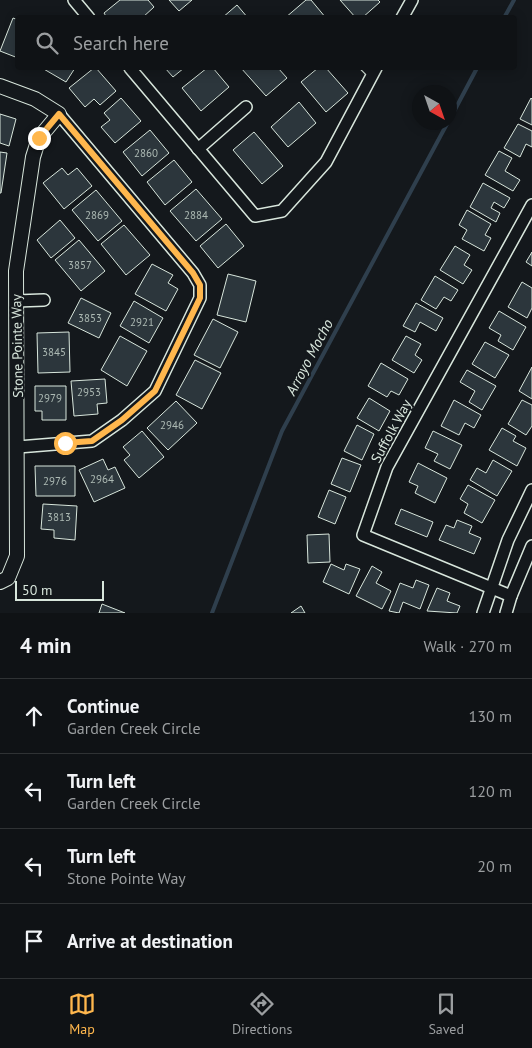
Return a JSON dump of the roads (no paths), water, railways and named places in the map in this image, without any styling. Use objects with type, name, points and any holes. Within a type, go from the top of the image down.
[{"type":"street","points":[[404,15],[412,0]]},
{"type":"street","points":[[76,1],[86,15]]},
{"type":"street","points":[[132,70],[255,216],[282,211],[326,162],[370,70]]},
{"type":"street","points":[[0,86],[35,100],[59,114],[193,273],[200,285],[200,298],[155,391],[122,420],[92,441],[18,447]]},
{"type":"street","points":[[198,149],[246,107]]},
{"type":"street","name":"Stone Pointe Way","points":[[0,582],[8,578],[17,556],[16,271],[33,157],[39,138],[59,114]]},
{"type":"street","name":"Suffolk Way","points":[[510,596],[363,535],[387,467],[532,204]]},
{"type":"street","points":[[16,301],[44,300]]},
{"type":"street","points":[[483,613],[490,587],[508,540],[532,490]]},
{"type":"street","points":[[506,613],[510,596],[532,546]]},
{"type":"waterway","name":"Arroyo Mocho","points":[[506,15],[514,0]]},
{"type":"waterway","name":"Arroyo Mocho","points":[[457,106],[476,70]]},
{"type":"waterway","name":"Arroyo Mocho","points":[[212,613],[282,431],[444,130]]}]
